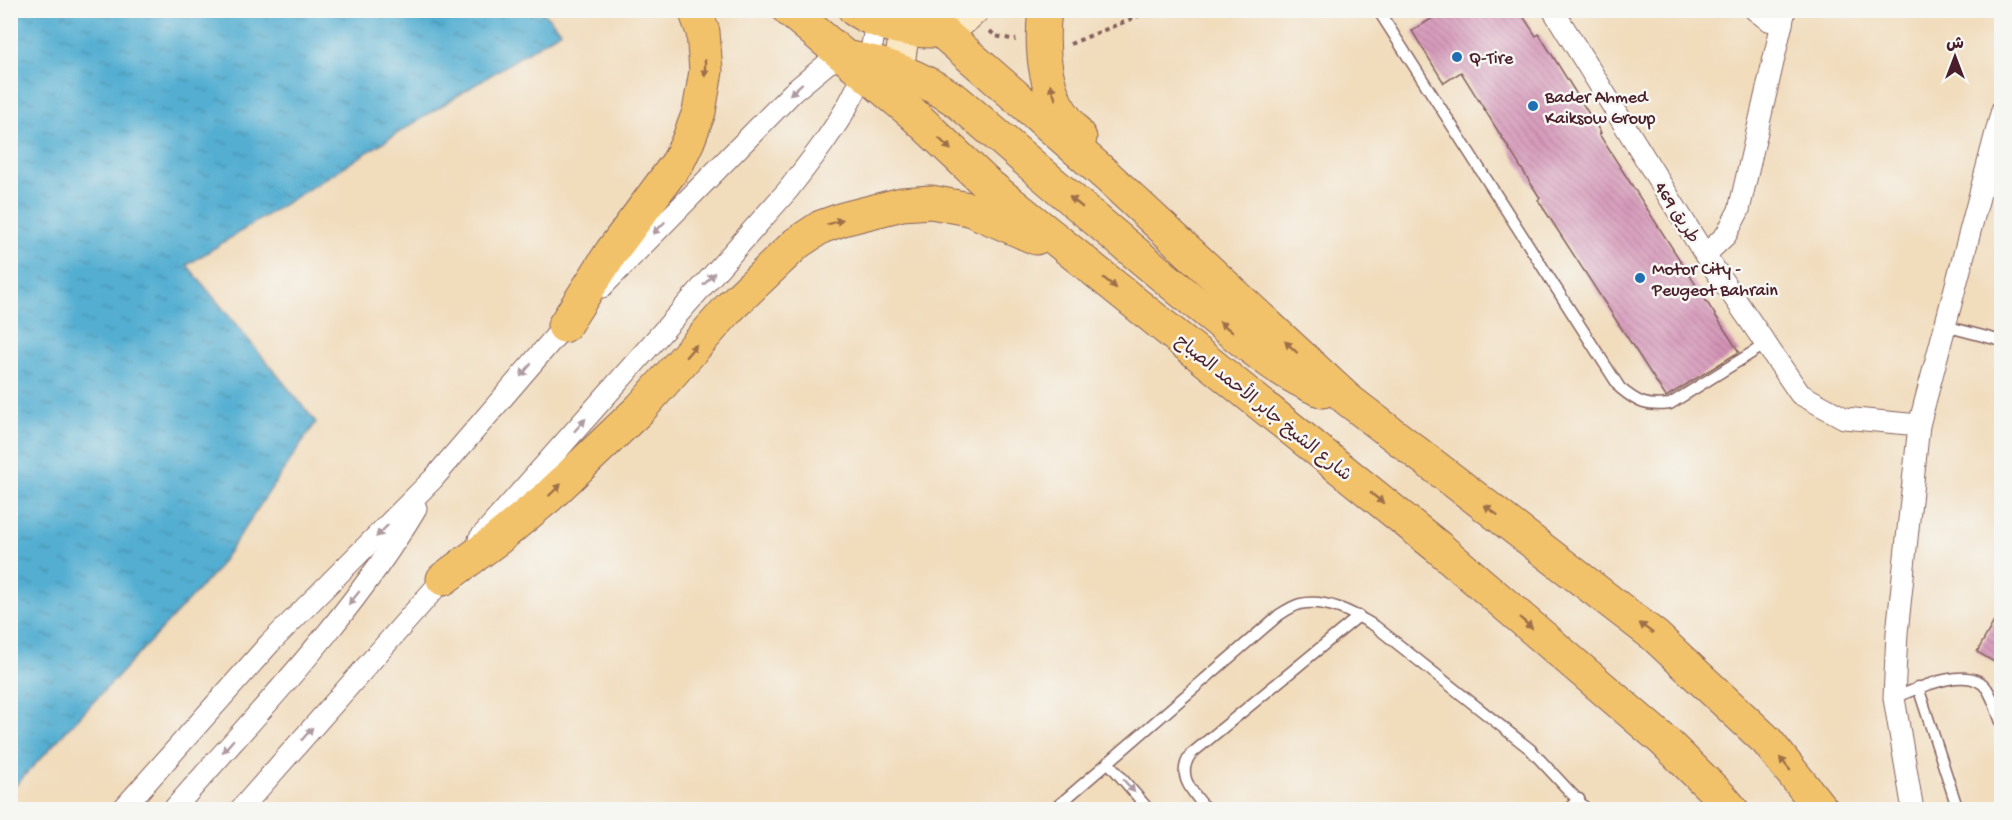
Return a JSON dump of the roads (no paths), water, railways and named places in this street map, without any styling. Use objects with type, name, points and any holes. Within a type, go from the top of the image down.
[{"type":"main road","points":[[564,326],[612,251],[678,162],[688,141],[699,112],[706,71],[703,32],[695,10]]},
{"type":"main road","name":"شارع الشيخ جابر الأحمد الصباح","points":[[789,10],[858,64],[986,183],[1438,547],[1663,740],[1732,810]]},
{"type":"main road","points":[[1045,10],[1043,46],[1045,66],[1057,105],[1107,176]]},
{"type":"main road","points":[[888,15],[942,31],[1107,176],[1347,399],[1655,636],[1767,741],[1822,810]]},
{"type":"main road","points":[[858,64],[900,70],[930,84],[957,101],[1169,281],[1270,362],[1303,382],[1347,399]]},
{"type":"main road","points":[[443,579],[496,540],[548,497],[640,408],[730,307],[789,251],[821,227],[902,204],[931,202],[969,209],[1074,254]]},
{"type":"street","points":[[942,31],[957,25],[974,10]]},
{"type":"street","name":"طريق 469","points":[[1553,10],[1705,255],[1800,394],[1844,418],[1919,425]]},
{"type":"street","points":[[1705,255],[1726,235],[1739,210],[1784,17],[1768,20],[1755,10]]},
{"type":"street","points":[[240,810],[788,190],[837,124],[858,64],[888,15]]},
{"type":"street","points":[[888,15],[903,92],[911,112]]},
{"type":"street","points":[[122,810],[270,643],[433,479],[564,326],[793,92],[828,63],[858,64]]},
{"type":"street","points":[[1913,810],[1894,698],[1897,633],[1919,425],[2001,110]]},
{"type":"street","points":[[173,810],[353,599],[389,552],[433,479]]},
{"type":"lane","points":[[1378,10],[1620,388],[1635,400],[1653,406],[1670,404],[1766,344]]},
{"type":"lane","points":[[1945,326],[2001,341]]},
{"type":"lane","points":[[1053,810],[1279,615],[1299,604],[1325,604],[1359,616],[1375,626],[1530,749],[1587,810]]},
{"type":"lane","points":[[1207,810],[1191,791],[1184,776],[1184,768],[1191,754],[1359,616]]},
{"type":"lane","points":[[1894,698],[1918,687],[1952,678],[1973,678],[1987,687],[2001,724]]},
{"type":"lane","points":[[1918,687],[1958,810]]},
{"type":"lane","points":[[1108,762],[1149,810]]},
{"type":"lane","points":[[1567,810],[1579,800]]},
{"type":"water","points":[[11,10],[541,10],[561,31],[187,265],[316,422],[215,572],[11,790]]},
{"type":"place","name":"Q-Tire","points":[[1457,57]]},
{"type":"place","name":"Bader Ahmed Kaiksow Group","points":[[1533,106]]},
{"type":"place","name":"Motor City - Peugeot Bahrain","points":[[1640,278]]}]
